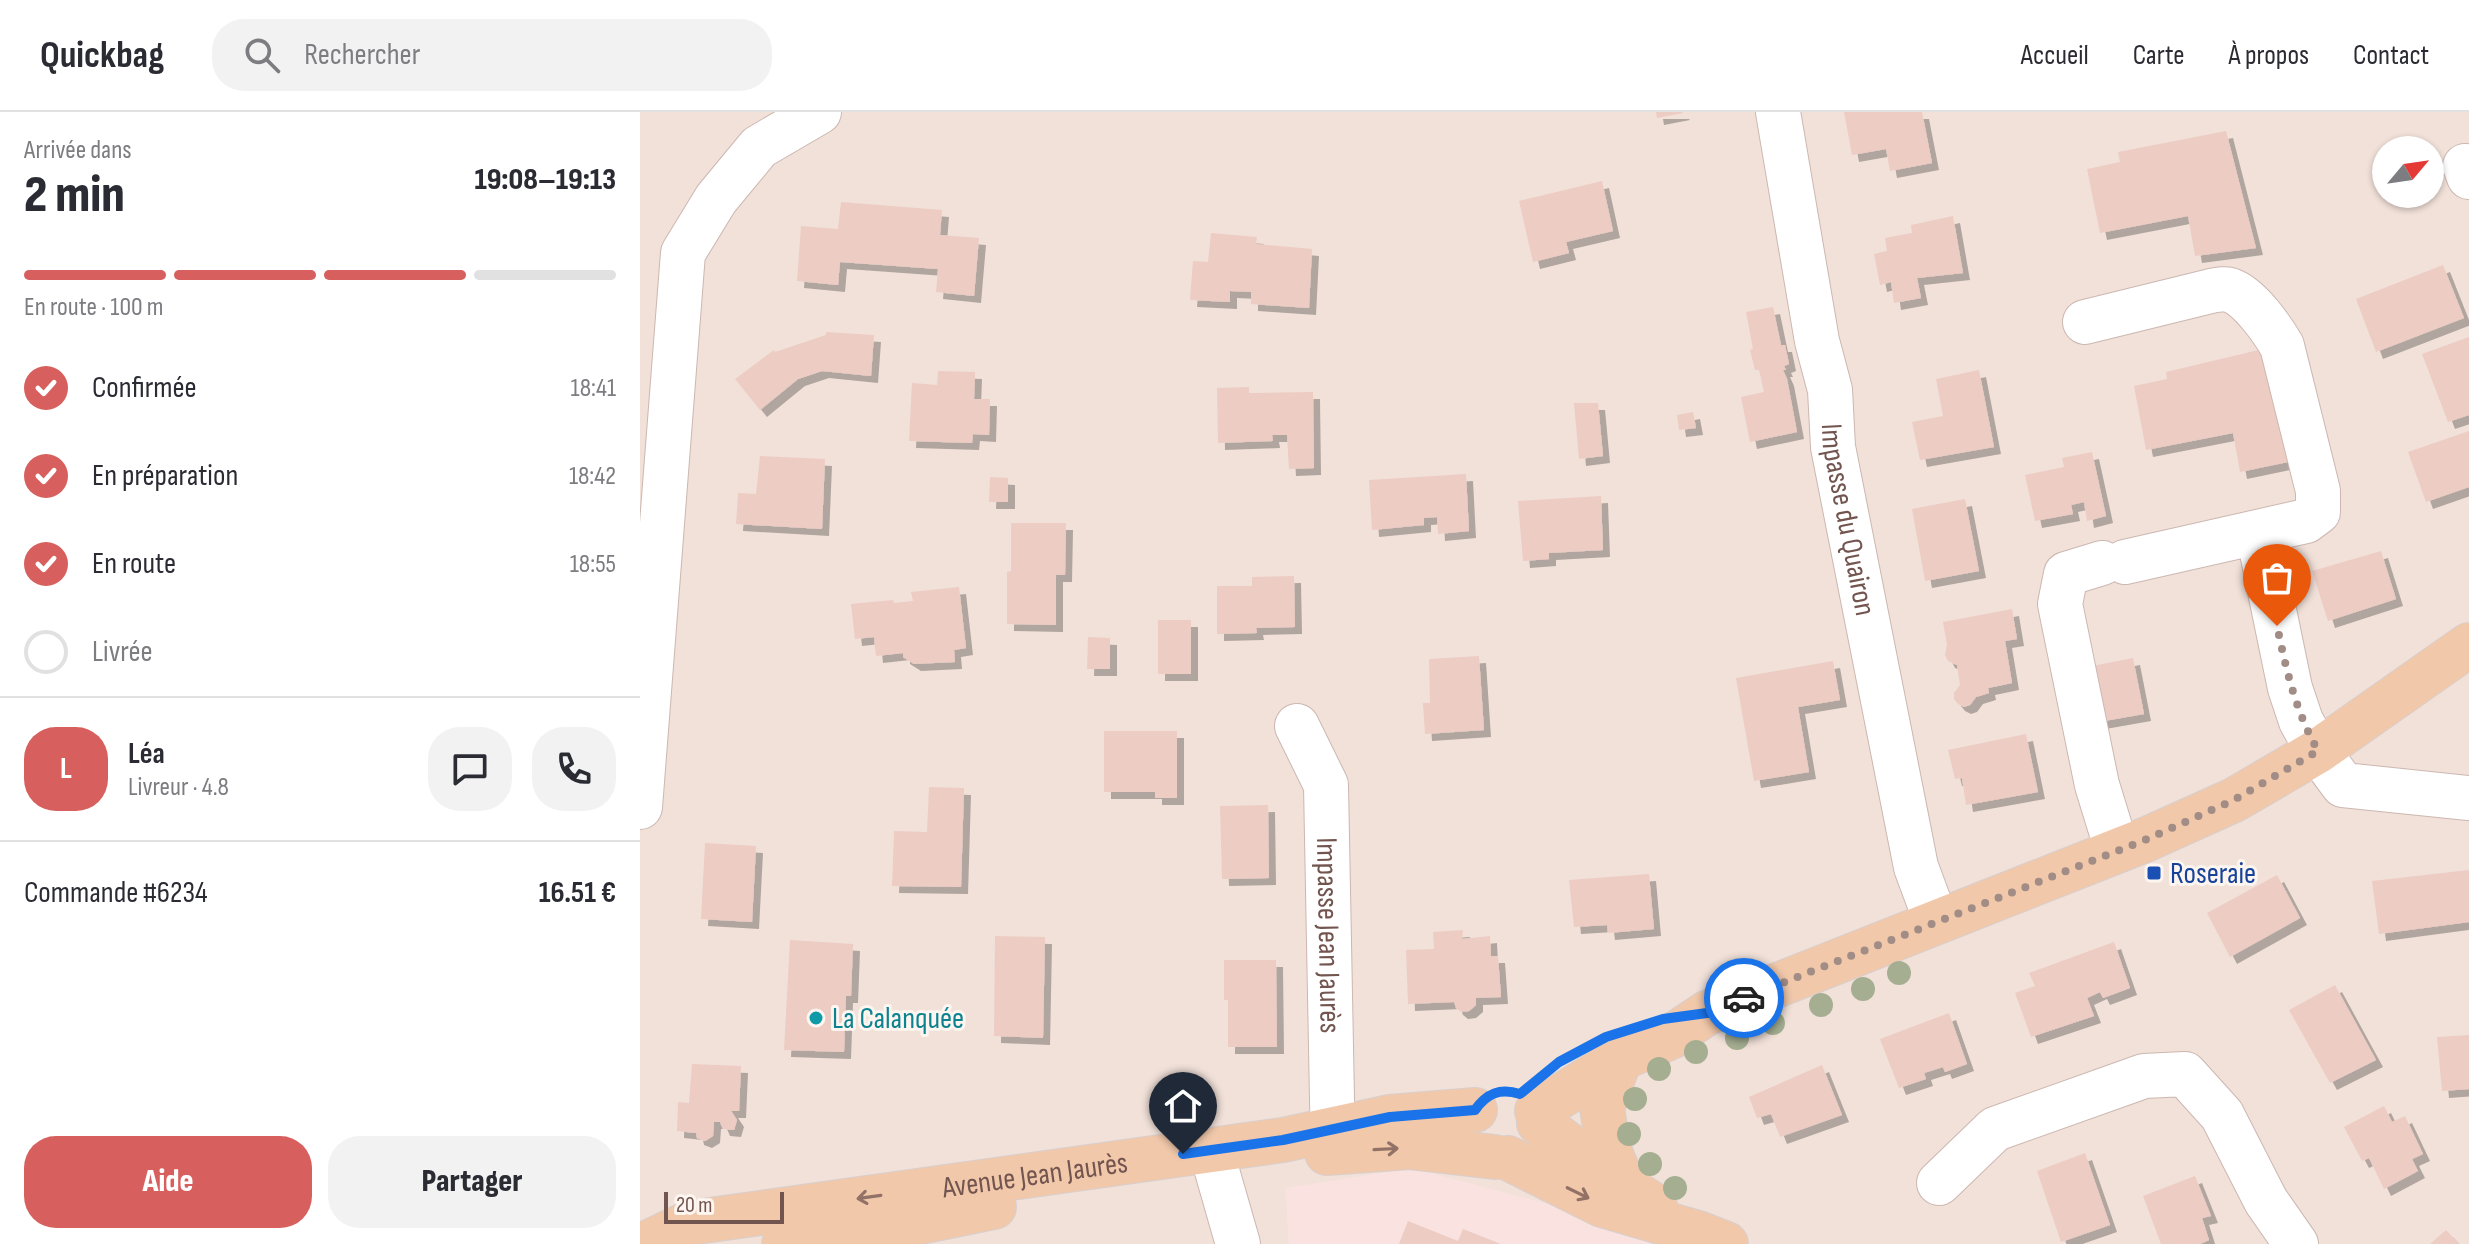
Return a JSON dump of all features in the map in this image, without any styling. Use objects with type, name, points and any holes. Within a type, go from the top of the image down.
[{"type":"main road","points":[[1532,1109],[1620,1059],[1671,1037],[1707,1013],[2117,850],[2234,800],[2318,751],[2469,645]]},
{"type":"main road","points":[[1502,1158],[1524,1153],[1535,1140],[1532,1109],[1559,1062],[1606,1037],[1663,1019],[1707,1013]]},
{"type":"main road","points":[[1620,1059],[1602,1108],[1608,1147],[1624,1186]]},
{"type":"main road","points":[[1507,1090],[1624,1186],[1712,1238],[1602,1205],[1482,1149],[1474,1138],[1471,1124],[1475,1110],[1483,1099],[1494,1092],[1507,1090]]},
{"type":"main road","name":"Avenue Jean Jaurès","points":[[1333,1140],[1390,1117],[1475,1110]]},
{"type":"main road","name":"Avenue Jean Jaurès","points":[[784,1244],[903,1226],[1039,1198],[1214,1161],[1283,1140],[1333,1140],[1502,1158]]},
{"type":"main road","points":[[640,1230],[689,1223]]},
{"type":"main road","name":"Avenue Jean Jaurès","points":[[645,1244],[689,1223],[903,1226]]},
{"type":"street","points":[[640,807],[683,253],[716,199],[759,147],[819,112]]},
{"type":"street","name":"Impasse du Quairon","points":[[1778,112],[1817,341],[1830,390],[1833,447],[1916,867],[1936,921]]},
{"type":"street","points":[[2085,322],[2211,291],[2228,289],[2243,298],[2270,326],[2282,346],[2318,491],[2318,512],[2306,521],[2066,574],[2060,604],[2097,785],[2117,850]]},
{"type":"street","points":[[2258,533],[2290,688],[2301,721],[2343,785],[2469,798]]},
{"type":"street","name":"Impasse Jean Jaurès","points":[[1297,726],[1326,785],[1333,1140]]},
{"type":"street","points":[[1939,1183],[1995,1129],[2144,1076],[2185,1074],[2222,1115],[2266,1201],[2296,1244]]},
{"type":"street","points":[[1214,1161],[1238,1244]]},
{"type":"shaded area","points":[[640,112],[2469,112],[2469,1244],[1655,1244],[1568,1209],[1286,1188],[1289,1244],[640,1244]]},
{"type":"shaded area","points":[[1412,1168],[1568,1209],[1655,1244],[1289,1244],[1285,1188]]},
{"type":"building","points":[[1656,112],[1682,112],[1683,113],[1657,118]]},
{"type":"building","points":[[1844,112],[1922,112],[1932,163],[1890,171],[1886,149],[1852,155]]},
{"type":"building","points":[[2226,131],[2256,248],[2195,256],[2188,216],[2100,233],[2087,169],[2120,162],[2118,152]]},
{"type":"building","points":[[1602,181],[1613,231],[1566,242],[1569,253],[1533,262],[1519,201]]},
{"type":"building","points":[[841,202],[942,210],[940,235],[979,238],[974,296],[936,292],[938,269],[840,262],[838,285],[797,281],[801,226],[838,229]]},
{"type":"building","points":[[1953,216],[1963,273],[1917,278],[1921,298],[1894,303],[1891,282],[1880,285],[1874,254],[1887,251],[1885,238],[1912,233],[1911,225]]},
{"type":"building","points":[[1211,233],[1257,237],[1256,244],[1312,249],[1309,308],[1251,304],[1251,292],[1230,291],[1230,302],[1190,300],[1193,261],[1208,262]]},
{"type":"building","points":[[2443,265],[2464,318],[2376,352],[2356,299]]},
{"type":"building","points":[[1773,307],[1781,345],[1785,345],[1789,364],[1783,370],[1797,432],[1750,442],[1741,397],[1764,392],[1750,350],[1753,349],[1746,312]]},
{"type":"building","points":[[826,332],[874,335],[871,376],[822,371],[798,379],[760,410],[735,379],[774,350],[826,335]]},
{"type":"building","points":[[2469,337],[2469,415],[2448,422],[2422,354]]},
{"type":"building","points":[[2267,348],[2297,460],[2240,472],[2233,433],[2146,450],[2134,386],[2167,379],[2166,372]]},
{"type":"building","points":[[1979,370],[1994,447],[1920,460],[1912,422],[1943,416],[1936,379]]},
{"type":"building","points":[[938,371],[975,372],[974,399],[990,399],[989,435],[973,434],[972,443],[909,441],[912,383],[937,385]]},
{"type":"building","points":[[1249,387],[1249,393],[1313,392],[1314,468],[1289,469],[1287,435],[1272,435],[1273,441],[1218,443],[1217,388]]},
{"type":"building","points":[[1574,403],[1598,403],[1603,456],[1579,459]]},
{"type":"building","points":[[1693,412],[1696,428],[1679,430],[1677,415]]},
{"type":"building","points":[[2469,431],[2469,487],[2426,502],[2408,452]]},
{"type":"building","points":[[2092,452],[2106,516],[2087,521],[2084,502],[2071,505],[2073,514],[2035,521],[2025,475],[2064,467],[2062,458]]},
{"type":"building","points":[[760,456],[825,459],[822,529],[736,524],[738,493],[756,494]]},
{"type":"building","points":[[1466,474],[1469,531],[1438,534],[1437,517],[1424,518],[1424,525],[1372,530],[1369,480]]},
{"type":"building","points":[[990,477],[1008,478],[1008,502],[989,502]]},
{"type":"building","points":[[1601,496],[1603,550],[1549,553],[1549,559],[1523,561],[1518,501]]},
{"type":"building","points":[[1965,499],[1979,571],[1925,581],[1912,509]]},
{"type":"building","points":[[1011,523],[1066,523],[1065,575],[1056,575],[1056,625],[1007,624]]},
{"type":"building","points":[[2381,551],[2396,599],[2328,621],[2312,571]]},
{"type":"building","points":[[1294,576],[1295,627],[1256,628],[1257,633],[1217,634],[1217,586],[1252,586],[1252,577]]},
{"type":"building","points":[[959,587],[966,648],[954,650],[955,662],[914,664],[903,657],[903,653],[876,656],[874,637],[855,639],[851,604],[913,601],[911,592]]},
{"type":"building","points":[[2012,609],[2017,639],[2005,641],[2012,683],[1988,688],[1989,693],[1976,697],[1970,705],[1964,707],[1958,704],[1954,699],[1960,685],[1957,665],[1948,661],[1945,655],[1947,645],[1943,622]]},
{"type":"building","points":[[1158,620],[1191,620],[1191,674],[1158,674]]},
{"type":"building","points":[[1088,637],[1110,638],[1110,669],[1087,669]]},
{"type":"building","points":[[1479,656],[1484,730],[1425,734],[1423,703],[1430,703],[1429,659]]},
{"type":"building","points":[[2133,658],[2144,714],[2093,723],[2082,668]]},
{"type":"building","points":[[1833,661],[1840,700],[1798,707],[1809,772],[1754,781],[1736,678]]},
{"type":"building","points":[[1104,731],[1177,731],[1177,798],[1155,798],[1155,792],[1104,792]]},
{"type":"building","points":[[2026,734],[2038,792],[1966,805],[1962,778],[1955,779],[1948,750]]},
{"type":"building","points":[[929,787],[964,788],[961,887],[892,886],[894,831],[927,832]]},
{"type":"building","points":[[1268,805],[1269,878],[1222,879],[1220,806]]},
{"type":"building","points":[[705,843],[756,846],[752,922],[701,919]]},
{"type":"building","points":[[2469,870],[2469,922],[2379,934],[2372,881]]},
{"type":"building","points":[[1649,874],[1654,929],[1608,933],[1607,925],[1574,927],[1569,880]]},
{"type":"building","points":[[2277,875],[2300,918],[2230,957],[2207,913]]},
{"type":"building","points":[[1463,930],[1462,939],[1490,936],[1491,956],[1498,956],[1501,997],[1476,998],[1476,1005],[1469,1011],[1461,1012],[1454,1002],[1408,1004],[1406,950],[1434,949],[1433,932]]},
{"type":"building","points":[[995,936],[1045,937],[1043,1038],[994,1036]]},
{"type":"building","name":"La Calanquée","points":[[790,940],[853,944],[851,996],[846,996],[844,1052],[784,1050]]},
{"type":"building","points":[[2114,942],[2130,988],[2103,998],[2100,992],[2087,998],[2094,1016],[2031,1037],[2015,993],[2035,986],[2029,973]]},
{"type":"building","points":[[1224,960],[1276,960],[1277,1047],[1228,1047]]},
{"type":"building","points":[[2335,985],[2376,1060],[2330,1083],[2289,1010]]},
{"type":"building","points":[[1949,1013],[1967,1064],[1945,1072],[1943,1067],[1924,1073],[1926,1079],[1899,1088],[1880,1039]]},
{"type":"building","points":[[2469,1035],[2469,1089],[2442,1091],[2437,1037]]},
{"type":"building","points":[[692,1064],[741,1066],[739,1111],[731,1111],[737,1120],[734,1130],[723,1129],[720,1122],[714,1122],[713,1136],[705,1141],[697,1138],[696,1133],[677,1131],[678,1102],[689,1103]]},
{"type":"building","points":[[1822,1065],[1842,1115],[1780,1137],[1771,1114],[1757,1118],[1749,1097]]},
{"type":"building","points":[[2384,1106],[2392,1122],[2405,1116],[2423,1154],[2412,1159],[2418,1171],[2384,1189],[2369,1158],[2362,1161],[2344,1127]]},
{"type":"building","points":[[2085,1153],[2110,1225],[2061,1242],[2037,1171]]},
{"type":"building","points":[[2195,1176],[2211,1216],[2202,1218],[2209,1240],[2200,1244],[2161,1244],[2143,1196]]},
{"type":"building","points":[[1408,1221],[1458,1241],[1463,1229],[1501,1244],[1399,1244]]},
{"type":"building","points":[[2446,1230],[2459,1244],[2430,1244]]},
{"type":"way so far","points":[[1744,998],[2145,840],[2234,800],[2318,751],[2301,721],[2290,688],[2277,626]]},
{"type":"place","name":"Roseraie","points":[[2154,873]]},
{"type":"place","name":"La Calanquée","points":[[816,1018]]},
{"type":"route","points":[[1183,1154],[1283,1140],[1390,1117],[1475,1110],[1483,1099],[1494,1092],[1507,1090],[1520,1094],[1559,1062],[1606,1037],[1663,1019],[1707,1013],[1744,998]]}]
